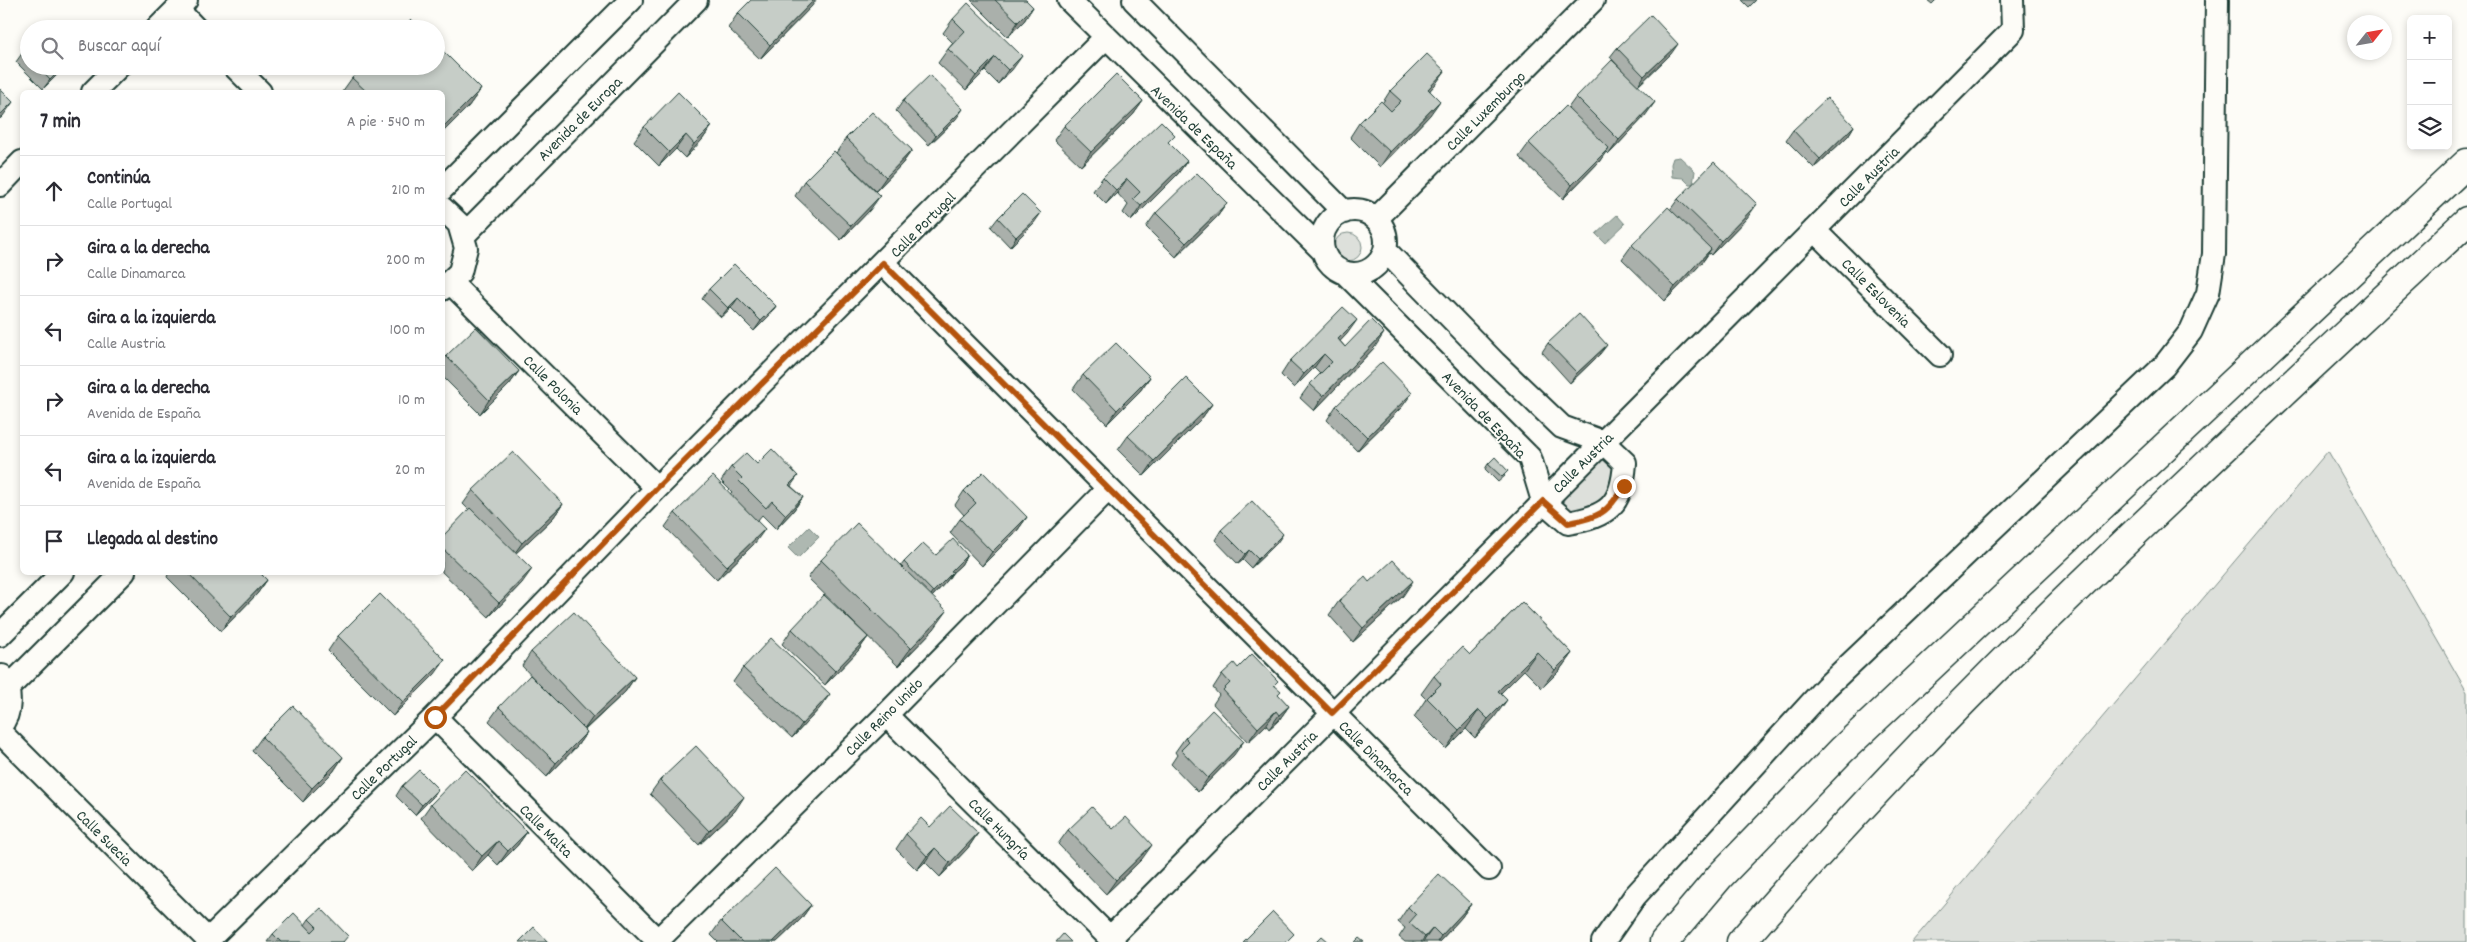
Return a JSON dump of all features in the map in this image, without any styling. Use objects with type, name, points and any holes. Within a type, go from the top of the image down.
[{"type":"highway","points":[[1664,942],[1720,876],[1842,750],[2467,163]]},
{"type":"highway","points":[[1741,942],[1818,852],[2080,584],[2467,221]]},
{"type":"street","points":[[445,186],[631,0]]},
{"type":"street","name":"Avenida de Europa","points":[[462,236],[696,0]]},
{"type":"street","name":"Avenida de España","points":[[1069,0],[1323,251]]},
{"type":"street","points":[[1134,0],[1344,212]]},
{"type":"street","name":"Calle Austria","points":[[1112,940],[1332,713],[2013,30],[2012,0]]},
{"type":"street","points":[[1603,942],[1635,896],[1826,687],[2164,366],[2191,331],[2208,293],[2214,254],[2217,0]]},
{"type":"street","name":"Calle Luxemburgo","points":[[1376,220],[1588,2]]},
{"type":"street","points":[[166,20],[181,5],[190,20]]},
{"type":"street","name":"Calle Portugal","points":[[209,941],[435,717],[657,488],[1106,38]]},
{"type":"street","points":[[95,90],[110,75]]},
{"type":"street","points":[[243,75],[258,90]]},
{"type":"street","points":[[0,185],[20,164]]},
{"type":"street","points":[[1353,209],[1370,213],[1376,220],[1382,225],[1387,241],[1383,258],[1371,270],[1354,275],[1338,271],[1326,259],[1323,251],[1321,242],[1325,226],[1337,214],[1353,209]]},
{"type":"street","points":[[445,211],[459,224],[466,248],[460,272],[446,286]]},
{"type":"street","name":"Calle Eslovenia","points":[[1814,230],[1940,354]]},
{"type":"street","points":[[1385,250],[1495,364],[1562,427],[1603,442],[1625,463],[1624,486],[1613,505],[1593,519],[1568,523],[1543,501]]},
{"type":"street","name":"Calle Dinamarca","points":[[883,263],[1489,869]]},
{"type":"street","name":"Avenida de España","points":[[1345,272],[1530,458],[1543,501]]},
{"type":"street","name":"Calle Polonia","points":[[446,286],[657,488]]},
{"type":"street","name":"Calle Reino Unido","points":[[658,941],[886,715],[1108,489]]},
{"type":"street","points":[[0,635],[60,575]]},
{"type":"street","points":[[0,726],[5,721],[10,699],[3,681],[121,575]]},
{"type":"street","name":"Calle Hungría","points":[[886,715],[1112,940]]},
{"type":"street","name":"Calle Malta","points":[[435,717],[658,941]]},
{"type":"street","name":"Calle Suecia","points":[[0,732],[209,941]]},
{"type":"shaded area","points":[[1680,157],[1695,171],[1693,184],[1689,184],[1683,178],[1672,177],[1671,164],[1673,158]]},
{"type":"shaded area","points":[[1617,215],[1625,224],[1605,243],[1596,234]]},
{"type":"shaded area","points":[[1348,233],[1358,237],[1362,247],[1358,257],[1348,261],[1338,257],[1334,247],[1338,237]]},
{"type":"shaded area","points":[[2328,451],[2467,692],[2467,942],[1912,942]]},
{"type":"shaded area","points":[[1604,460],[1614,465],[1612,493],[1579,515],[1563,511],[1564,495],[1599,461]]},
{"type":"shaded area","points":[[809,527],[819,537],[798,558],[788,548]]},
{"type":"building","points":[[751,0],[814,0],[770,45],[738,13]]},
{"type":"building","points":[[995,0],[1026,0],[1033,7],[1018,22]]},
{"type":"building","points":[[968,3],[1022,56],[1008,70],[995,57],[976,76],[948,49],[965,31],[953,19]]},
{"type":"building","points":[[1651,15],[1678,44],[1644,76],[1617,48]]},
{"type":"building","points":[[445,53],[481,89],[445,125],[445,90],[365,90],[352,78],[355,75],[445,75]]},
{"type":"building","points":[[1427,54],[1445,71],[1428,89],[1440,101],[1390,152],[1359,123],[1381,101],[1391,111],[1401,101],[1390,91]]},
{"type":"building","points":[[1612,60],[1655,102],[1619,140],[1576,97]]},
{"type":"building","points":[[1116,74],[1143,101],[1091,152],[1064,126]]},
{"type":"building","points":[[45,75],[55,75],[50,80]]},
{"type":"building","points":[[930,75],[963,109],[936,136],[903,101]]},
{"type":"building","points":[[0,89],[13,102],[0,115]]},
{"type":"building","points":[[678,92],[712,126],[694,144],[686,135],[669,152],[644,127]]},
{"type":"building","points":[[1827,98],[1854,126],[1820,159],[1793,130]]},
{"type":"building","points":[[1566,106],[1609,148],[1572,185],[1529,143]]},
{"type":"building","points":[[872,112],[912,150],[886,177],[846,138]]},
{"type":"building","points":[[1161,121],[1175,135],[1168,142],[1187,161],[1141,206],[1133,199],[1140,192],[1127,179],[1116,190],[1103,177]]},
{"type":"building","points":[[834,151],[880,196],[851,226],[804,181]]},
{"type":"building","points":[[1714,162],[1757,204],[1721,241],[1678,199]]},
{"type":"building","points":[[1197,173],[1227,203],[1186,243],[1156,213]]},
{"type":"building","points":[[1022,194],[1041,213],[1016,237],[998,218]]},
{"type":"building","points":[[1668,207],[1711,249],[1675,287],[1632,245]]},
{"type":"building","points":[[734,264],[776,306],[761,321],[738,298],[728,308],[709,289]]},
{"type":"building","points":[[1343,307],[1357,320],[1338,339],[1345,347],[1371,320],[1384,333],[1323,396],[1310,384],[1332,362],[1324,354],[1304,374],[1290,361]]},
{"type":"building","points":[[1579,314],[1607,345],[1577,373],[1548,343]]},
{"type":"building","points":[[476,327],[519,371],[489,400],[446,356]]},
{"type":"building","points":[[1116,343],[1150,377],[1117,410],[1083,375]]},
{"type":"building","points":[[1382,362],[1412,393],[1367,437],[1336,406]]},
{"type":"building","points":[[1186,378],[1212,404],[1154,461],[1128,436]]},
{"type":"building","points":[[772,449],[798,476],[789,485],[803,497],[786,515],[772,501],[766,508],[739,481],[742,478],[731,467],[746,453],[757,464]]},
{"type":"building","points":[[513,452],[563,504],[522,543],[473,490]]},
{"type":"building","points":[[1495,457],[1508,471],[1502,477],[1488,464]]},
{"type":"building","points":[[983,472],[1027,517],[992,552],[960,519],[976,503],[964,491]]},
{"type":"building","points":[[713,476],[765,529],[727,566],[675,513]]},
{"type":"building","points":[[1252,501],[1283,534],[1258,559],[1249,550],[1245,554],[1221,530]]},
{"type":"building","points":[[470,508],[532,569],[499,603],[445,551],[445,534]]},
{"type":"building","points":[[857,523],[947,611],[911,648],[821,560]]},
{"type":"building","points":[[953,539],[967,555],[933,592],[904,562],[923,543],[936,555]]},
{"type":"building","points":[[1393,560],[1413,581],[1363,628],[1339,601],[1365,577],[1369,582]]},
{"type":"building","points":[[190,575],[262,575],[267,580],[231,617]]},
{"type":"building","points":[[380,594],[445,660],[403,702],[338,636]]},
{"type":"building","points":[[824,595],[868,637],[835,671],[792,629]]},
{"type":"building","points":[[1522,602],[1572,653],[1555,670],[1537,652],[1498,691],[1507,700],[1488,719],[1479,710],[1459,730],[1427,698],[1441,684],[1434,676],[1462,647],[1470,655]]},
{"type":"building","points":[[574,612],[635,677],[593,717],[531,652]]},
{"type":"building","points":[[771,638],[830,694],[802,724],[743,668]]},
{"type":"building","points":[[1252,654],[1278,681],[1274,685],[1281,691],[1278,694],[1289,706],[1279,715],[1276,711],[1258,728],[1223,690],[1230,683],[1222,674],[1234,663],[1238,668]]},
{"type":"building","points":[[530,675],[587,732],[556,763],[499,707]]},
{"type":"building","points":[[293,706],[343,757],[312,788],[262,737]]},
{"type":"building","points":[[1212,710],[1244,741],[1208,778],[1181,750],[1189,742],[1185,738]]},
{"type":"building","points":[[696,746],[744,797],[709,831],[660,780]]},
{"type":"building","points":[[465,769],[527,832],[508,851],[498,841],[482,856],[431,804]]},
{"type":"building","points":[[419,770],[438,789],[422,805],[402,786]]},
{"type":"building","points":[[950,806],[978,833],[950,863],[935,848],[927,856],[906,834],[921,818],[930,827]]},
{"type":"building","points":[[1092,807],[1113,829],[1126,817],[1152,845],[1116,880],[1068,830]]},
{"type":"building","points":[[775,868],[811,905],[773,942],[742,942],[721,921]]},
{"type":"building","points":[[1439,874],[1471,904],[1441,936],[1433,928],[1425,937],[1409,923],[1416,915],[1408,907]]},
{"type":"building","points":[[321,908],[348,936],[343,942],[281,942],[273,934],[294,913],[312,932],[317,927],[309,919]]},
{"type":"building","points":[[1273,912],[1294,934],[1286,942],[1243,942]]},
{"type":"building","points":[[534,927],[548,942],[519,942]]},
{"type":"building","points":[[1063,934],[1071,942],[1056,942]]},
{"type":"building","points":[[1322,936],[1329,942],[1316,942]]},
{"type":"building","points":[[1359,938],[1364,942],[1355,942]]},
{"type":"route","points":[[435,717],[657,488],[883,263],[1332,713],[1543,501],[1568,523],[1593,519],[1613,505],[1624,486]]}]
